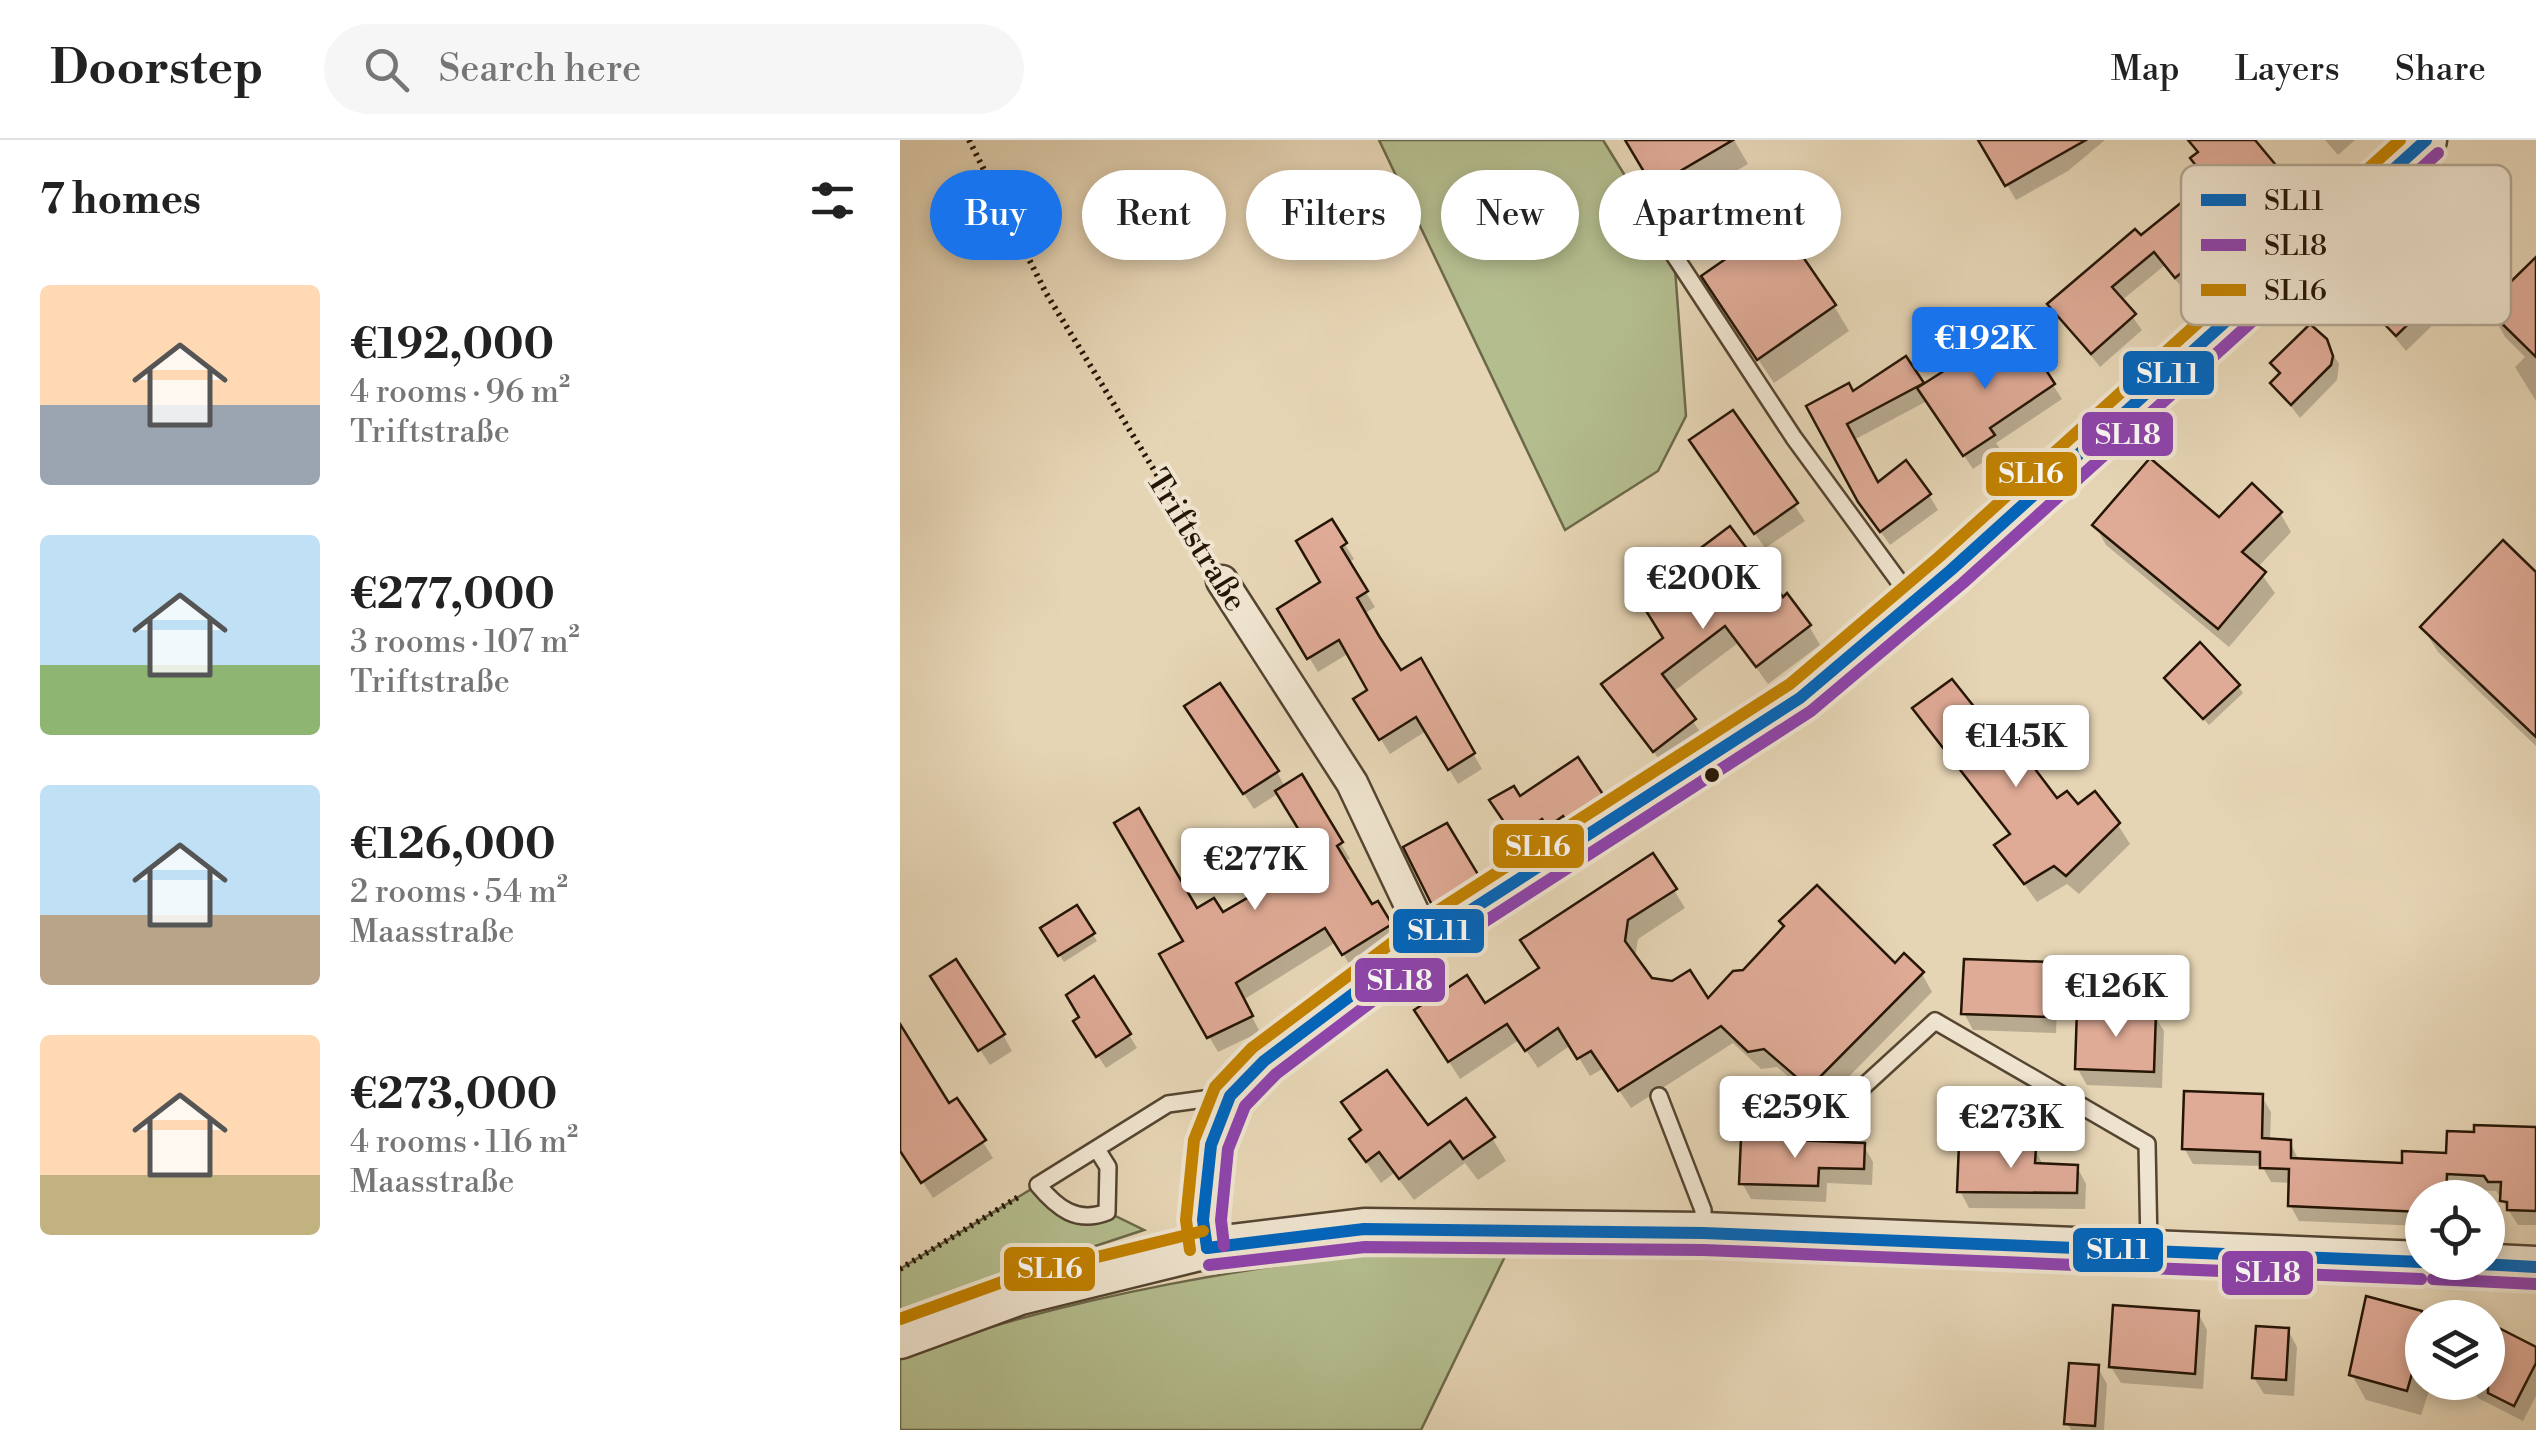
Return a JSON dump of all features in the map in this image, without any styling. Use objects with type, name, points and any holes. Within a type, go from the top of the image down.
[{"type":"street","points":[[2398,165],[2426,140]]},
{"type":"street","points":[[1207,1248],[1203,1220],[1211,1145],[1230,1096],[1264,1061],[1426,939],[1800,698],[1914,602],[2221,325]]},
{"type":"street","name":"Triftstraße","points":[[1222,581],[1352,784],[1426,939]]},
{"type":"street","points":[[900,1338],[1020,1294],[1207,1248],[1364,1229],[1703,1233],[2405,1261]]},
{"type":"street","points":[[2505,1265],[2536,1266]]},
{"type":"lane","points":[[1677,260],[1794,438],[1914,602]]},
{"type":"lane","points":[[1852,1097],[1935,1021],[2147,1144],[2149,1251]]},
{"type":"lane","points":[[1098,1151],[1108,1167],[1107,1212],[1092,1218],[1075,1216],[1053,1204],[1038,1185],[1168,1104],[1230,1096]]},
{"type":"lane","points":[[1659,1096],[1703,1210],[1703,1233]]},
{"type":"path","name":"Triftstraße","points":[[970,140],[998,206],[1046,293],[1222,581]]},
{"type":"path","points":[[900,1268],[1038,1185]]},
{"type":"green space","points":[[1379,140],[1603,140],[1622,170],[1599,170],[1599,260],[1674,260],[1686,416],[1658,471],[1565,530],[1421,228],[1421,170],[1393,170]]},
{"type":"green space","points":[[1038,1185],[1053,1203],[1107,1212],[1144,1230],[980,1284],[900,1316],[900,1269]]},
{"type":"green space","points":[[1444,1245],[1510,1246],[1421,1430],[900,1430],[900,1356],[1033,1315],[1168,1284]]},
{"type":"building","points":[[1625,140],[1733,140],[1682,170],[1643,170]]},
{"type":"building","points":[[1978,140],[2086,140],[2005,186]]},
{"type":"building","points":[[2188,140],[2255,140],[2276,165],[2195,165],[2190,158],[2198,152]]},
{"type":"building","points":[[2181,203],[2181,273],[2175,278],[2154,252],[2112,287],[2136,314],[2091,354],[2047,304],[2135,229],[2141,235]]},
{"type":"building","points":[[2536,257],[2536,357],[2503,325],[2511,325],[2511,282]]},
{"type":"building","points":[[1724,260],[1805,260],[1836,305],[1757,360],[1701,276]]},
{"type":"building","points":[[2309,325],[2327,339],[2333,356],[2331,365],[2291,405],[2270,383],[2280,373],[2270,363]]},
{"type":"building","points":[[2385,325],[2407,325],[2396,336]]},
{"type":"building","points":[[2024,336],[2055,384],[1990,428],[1995,435],[1963,456],[1917,388],[1980,348],[1988,360]]},
{"type":"building","points":[[1906,356],[1924,383],[1847,424],[1878,482],[1906,460],[1931,494],[1880,532],[1858,502],[1806,406],[1849,383],[1853,391]]},
{"type":"building","points":[[1733,410],[1798,503],[1754,534],[1689,440]]},
{"type":"building","points":[[2150,458],[2219,517],[2252,483],[2282,512],[2242,552],[2266,572],[2218,629],[2092,525]]},
{"type":"building","points":[[1332,519],[1347,543],[1341,547],[1368,591],[1357,598],[1379,636],[1401,670],[1421,658],[1475,753],[1448,770],[1416,717],[1379,740],[1353,699],[1367,690],[1339,640],[1307,659],[1277,609],[1320,582],[1296,541]]},
{"type":"building","points":[[1730,526],[1783,597],[1787,593],[1811,625],[1756,667],[1725,626],[1662,674],[1696,719],[1653,752],[1601,684],[1663,638],[1643,606],[1692,575],[1682,562]]},
{"type":"building","points":[[2503,540],[2536,572],[2536,737],[2420,627]]},
{"type":"building","points":[[2200,642],[2240,685],[2203,719],[2164,678]]},
{"type":"building","points":[[1952,679],[1999,738],[2007,732],[2057,798],[2067,791],[2078,804],[2095,791],[2120,823],[2066,876],[2054,866],[2024,884],[1994,845],[2010,834],[1912,708]]},
{"type":"building","points":[[1220,683],[1279,771],[1243,794],[1184,706]]},
{"type":"building","points":[[1578,757],[1604,796],[1548,827],[1542,819],[1515,838],[1489,800],[1514,786],[1520,796]]},
{"type":"building","points":[[1302,774],[1343,842],[1337,846],[1372,904],[1378,901],[1392,924],[1342,955],[1325,928],[1236,983],[1253,1016],[1207,1038],[1159,954],[1183,941],[1114,823],[1139,808],[1197,908],[1214,898],[1223,912],[1316,858],[1275,791]]},
{"type":"building","points":[[1447,823],[1479,876],[1432,905],[1403,847]]},
{"type":"building","points":[[1653,853],[1677,889],[1628,920],[1625,941],[1652,978],[1672,981],[1690,970],[1708,998],[1733,971],[1743,970],[1784,926],[1779,921],[1817,885],[1895,963],[1904,953],[1924,972],[1809,1088],[1764,1049],[1748,1052],[1721,1026],[1618,1091],[1591,1051],[1577,1059],[1558,1028],[1525,1051],[1507,1024],[1448,1062],[1414,1010],[1467,975],[1485,1003],[1539,968],[1520,940]]},
{"type":"building","points":[[1077,905],[1095,933],[1058,956],[1040,928]]},
{"type":"building","points":[[956,959],[1005,1034],[978,1051],[930,976]]},
{"type":"building","points":[[1964,959],[2050,962],[2048,1017],[1961,1014]]},
{"type":"building","points":[[1094,976],[1131,1034],[1096,1057],[1073,1021],[1079,1017],[1066,995]]},
{"type":"building","points":[[2077,1009],[2156,1012],[2154,1072],[2075,1069]]},
{"type":"building","points":[[900,1024],[949,1103],[957,1098],[986,1140],[921,1183],[900,1151]]},
{"type":"building","points":[[1387,1070],[1428,1125],[1466,1098],[1495,1137],[1463,1159],[1450,1141],[1399,1179],[1379,1152],[1366,1162],[1349,1139],[1361,1130],[1341,1102]]},
{"type":"building","points":[[2184,1091],[2263,1094],[2262,1138],[2291,1140],[2291,1158],[2402,1163],[2402,1151],[2446,1153],[2447,1131],[2474,1132],[2474,1125],[2536,1127],[2536,1211],[2507,1210],[2505,1180],[2447,1174],[2447,1180],[2405,1180],[2405,1211],[2288,1206],[2289,1169],[2260,1168],[2260,1152],[2182,1149]]},
{"type":"building","points":[[1741,1138],[1865,1143],[1864,1169],[1819,1168],[1818,1186],[1739,1184]]},
{"type":"building","points":[[1959,1144],[2036,1147],[2035,1163],[2078,1165],[2077,1193],[1957,1192]]},
{"type":"building","points":[[2366,1296],[2405,1306],[2405,1390],[2349,1375]]},
{"type":"building","points":[[2113,1305],[2199,1311],[2195,1374],[2109,1367]]},
{"type":"building","points":[[2256,1326],[2289,1328],[2286,1380],[2252,1378]]},
{"type":"building","points":[[2505,1331],[2536,1347],[2536,1363],[2514,1406],[2502,1400]]},
{"type":"building","points":[[2069,1363],[2099,1365],[2095,1426],[2064,1424]]},
{"type":"transit line","name":"SL16","points":[[2372,165],[2400,140]]},
{"type":"transit line","name":"SL11","points":[[2398,165],[2426,140]]},
{"type":"transit line","name":"SL18","points":[[2425,165],[2438,153]]},
{"type":"transit line","name":"SL16","points":[[1190,1250],[1186,1220],[1194,1140],[1215,1087],[1252,1048],[1417,924],[1790,684],[1939,557],[2195,325]]},
{"type":"transit line","name":"SL11","points":[[1207,1248],[1203,1220],[1211,1145],[1230,1096],[1264,1061],[1426,939],[1800,698],[1951,570],[2222,325]]},
{"type":"transit line","name":"SL18","points":[[1224,1246],[1221,1220],[1228,1149],[1245,1106],[1276,1074],[1436,953],[1811,711],[1963,583],[2248,325]]},
{"type":"transit line","name":"SL11","points":[[1207,1248],[1364,1229],[1703,1233],[2405,1261]]},
{"type":"transit line","name":"SL16","points":[[900,1319],[1016,1277],[1203,1231]]},
{"type":"transit line","name":"SL18","points":[[1209,1265],[1365,1247],[1703,1250],[2405,1278]]},
{"type":"transit line","name":"SL11","points":[[2505,1265],[2536,1267]]},
{"type":"transit line","name":"SL18","points":[[2453,1280],[2535,1284]]}]
